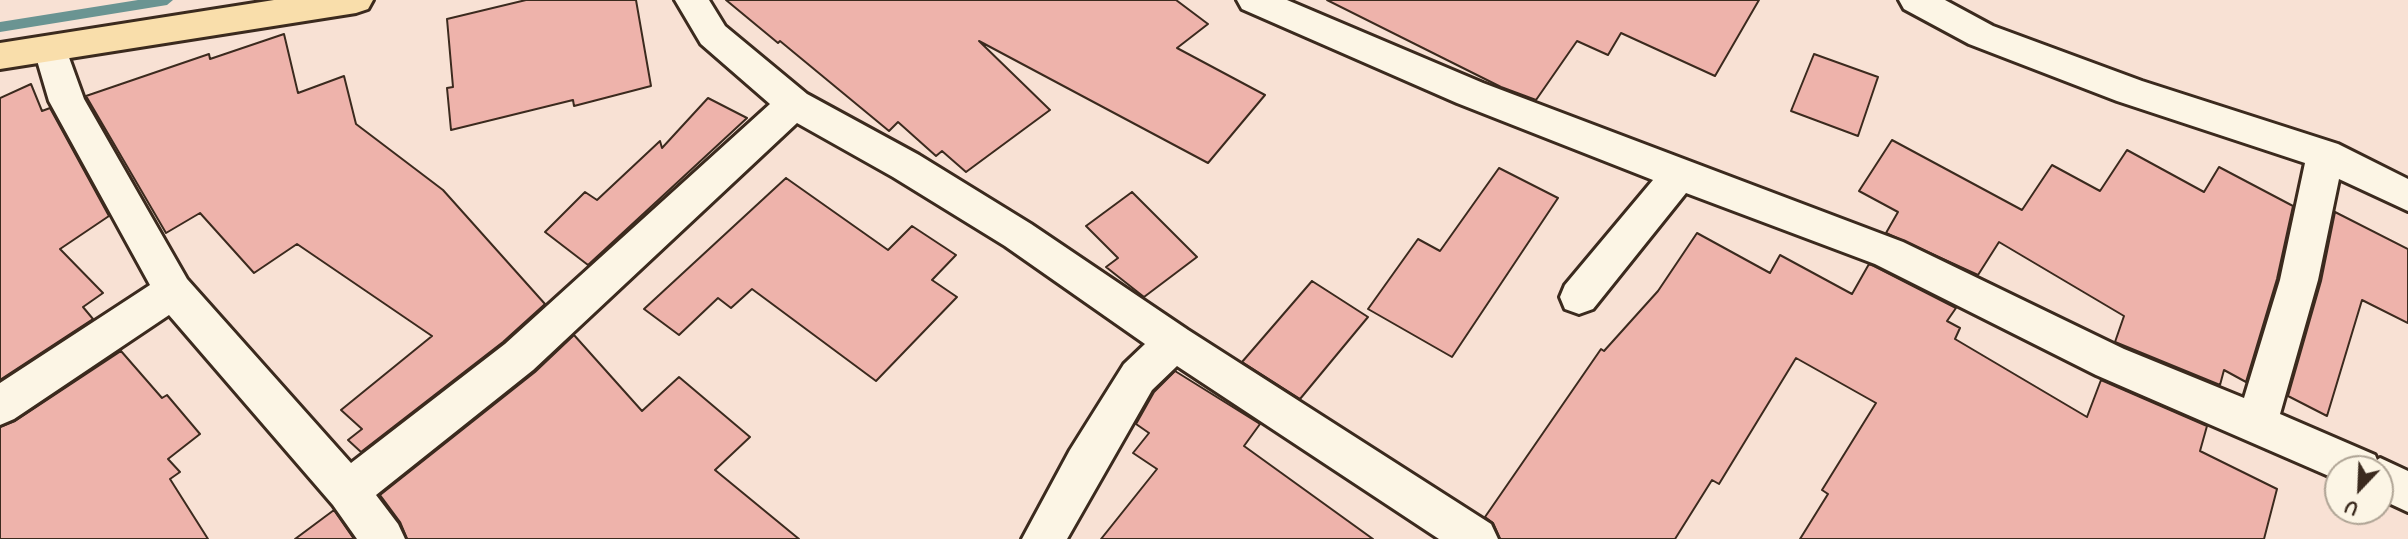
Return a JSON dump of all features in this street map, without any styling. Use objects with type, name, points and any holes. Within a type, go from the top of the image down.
[{"type":"main road","points":[[0,56],[356,0]]},
{"type":"street","points":[[692,0],[713,35],[794,104],[906,166],[1018,235],[1174,342],[1476,539]]},
{"type":"street","points":[[1254,0],[1470,93],[1889,253],[2110,362],[2329,455]]},
{"type":"street","points":[[1916,0],[1980,35],[2130,90],[2325,155],[2408,196]]},
{"type":"street","points":[[51,50],[67,101],[173,291],[348,491],[383,539]]},
{"type":"street","points":[[348,491],[529,348],[794,104]]},
{"type":"street","points":[[2257,423],[2299,280],[2325,155]]},
{"type":"street","points":[[1579,297],[1679,175]]},
{"type":"street","points":[[0,406],[173,291]]},
{"type":"street","points":[[1044,539],[1085,464],[1138,377],[1174,342]]},
{"type":"building","points":[[526,0],[636,0],[651,86],[574,106],[573,100],[451,130],[447,88],[453,87],[447,19]]},
{"type":"building","points":[[726,0],[1176,0],[1208,24],[1177,48],[1265,95],[1208,163],[979,41],[1050,110],[966,172],[942,151],[936,156],[898,122],[889,131]]},
{"type":"building","points":[[1327,0],[1759,0],[1715,76],[1621,33],[1608,55],[1577,41],[1536,100],[1501,87]]},
{"type":"building","points":[[284,34],[298,93],[344,76],[356,124],[443,190],[545,304],[503,342],[361,452],[348,440],[362,429],[341,410],[432,336],[297,244],[254,273],[200,213],[166,233],[86,96],[209,54],[210,59]]},
{"type":"building","points":[[1814,54],[1878,77],[1858,136],[1791,111]]},
{"type":"building","points":[[31,84],[42,111],[50,108],[109,216],[60,249],[103,293],[83,307],[93,319],[0,380],[0,98]]},
{"type":"building","points":[[708,98],[747,118],[588,265],[545,232],[585,192],[597,200],[660,141],[662,148]]},
{"type":"building","points":[[1892,140],[2022,210],[2052,165],[2100,191],[2127,150],[2204,192],[2219,167],[2293,206],[2277,279],[2246,382],[2224,370],[2220,385],[2115,342],[2124,316],[1999,242],[1978,275],[1886,233],[1898,212],[1859,191]]},
{"type":"building","points":[[1499,168],[1558,198],[1452,357],[1368,309],[1418,239],[1440,251]]},
{"type":"building","points":[[786,178],[888,250],[912,226],[956,255],[932,280],[957,297],[876,381],[752,289],[731,308],[718,298],[679,335],[644,309]]},
{"type":"building","points":[[1132,192],[1197,257],[1144,297],[1106,267],[1118,258],[1086,226]]},
{"type":"building","points":[[2335,212],[2408,249],[2408,323],[2362,300],[2327,416],[2288,396],[2321,281]]},
{"type":"building","points":[[1697,233],[1770,273],[1780,255],[1852,294],[1869,264],[1874,266],[1956,308],[1947,321],[1960,328],[1955,339],[2087,417],[2101,380],[2207,426],[2200,451],[2277,489],[2264,539],[1800,539],[1828,494],[1822,490],[1876,403],[1796,358],[1719,484],[1712,480],[1675,539],[1500,539],[1493,523],[1485,517],[1601,349],[1604,351],[1658,291]]},
{"type":"building","points":[[1312,281],[1368,317],[1300,399],[1242,362]]},
{"type":"building","points":[[574,335],[642,411],[679,377],[750,437],[715,470],[799,539],[407,539],[400,522],[380,495],[535,372]]},
{"type":"building","points":[[121,351],[162,398],[167,395],[200,434],[168,459],[180,472],[170,479],[208,539],[0,539],[0,427],[15,421]]},
{"type":"building","points":[[1175,371],[1260,424],[1244,446],[1373,539],[1101,539],[1157,469],[1133,453],[1149,433],[1136,424],[1154,392]]},
{"type":"building","points":[[334,510],[354,539],[295,539]]},
{"type":"waterway","points":[[0,27],[167,0]]}]
